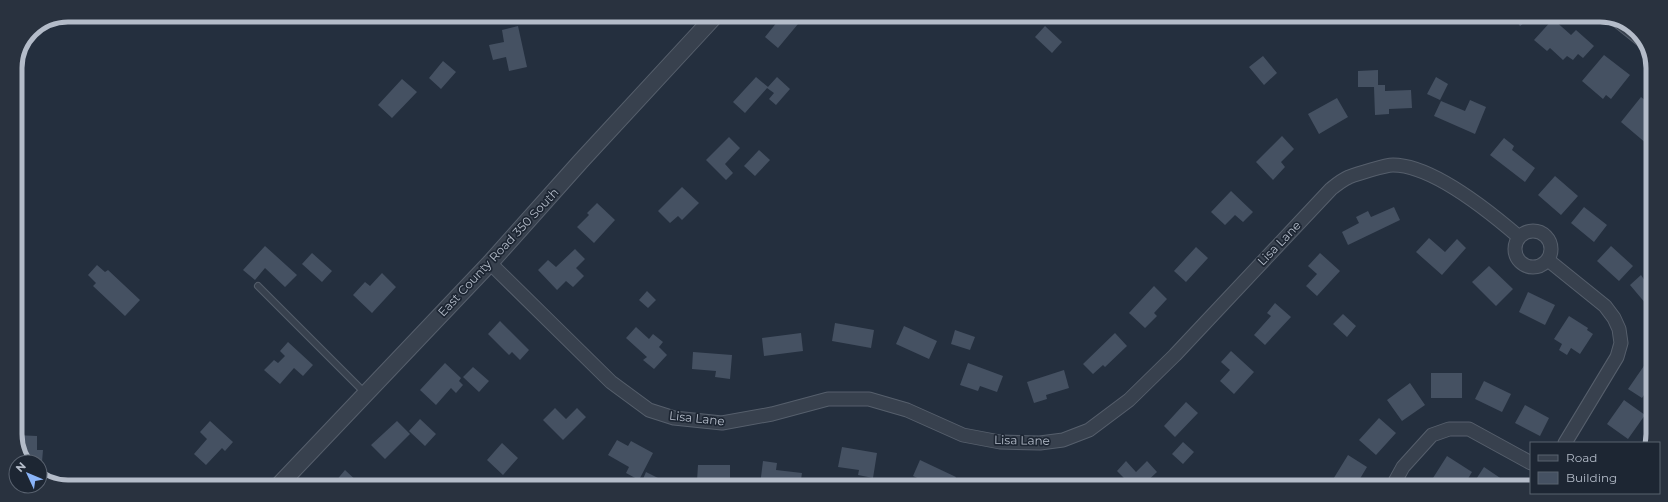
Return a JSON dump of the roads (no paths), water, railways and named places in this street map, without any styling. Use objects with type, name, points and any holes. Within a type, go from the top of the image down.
[{"type":"street","name":"East County Road 350 South","points":[[284,480],[490,263],[709,22]]},
{"type":"street","name":"Lisa Lane","points":[[490,263],[611,382],[649,410],[674,418],[722,423],[772,414],[828,399],[869,399],[907,410],[963,435],[1000,442],[1040,442],[1063,440],[1089,430],[1129,400],[1175,355],[1330,189],[1348,178],[1392,165],[1419,169],[1444,182],[1501,222],[1519,237]]},
{"type":"street","points":[[1533,230],[1539,231],[1546,235],[1552,245],[1551,254],[1548,260],[1538,267],[1531,267],[1523,264],[1515,253],[1515,246],[1519,237],[1533,230]]},
{"type":"street","points":[[1548,260],[1605,306],[1614,318],[1619,329],[1621,343],[1616,357],[1566,442]]},
{"type":"street","points":[[1396,480],[1403,467],[1432,435],[1449,429],[1469,429],[1530,462]]},
{"type":"lane","points":[[258,286],[365,393]]}]
